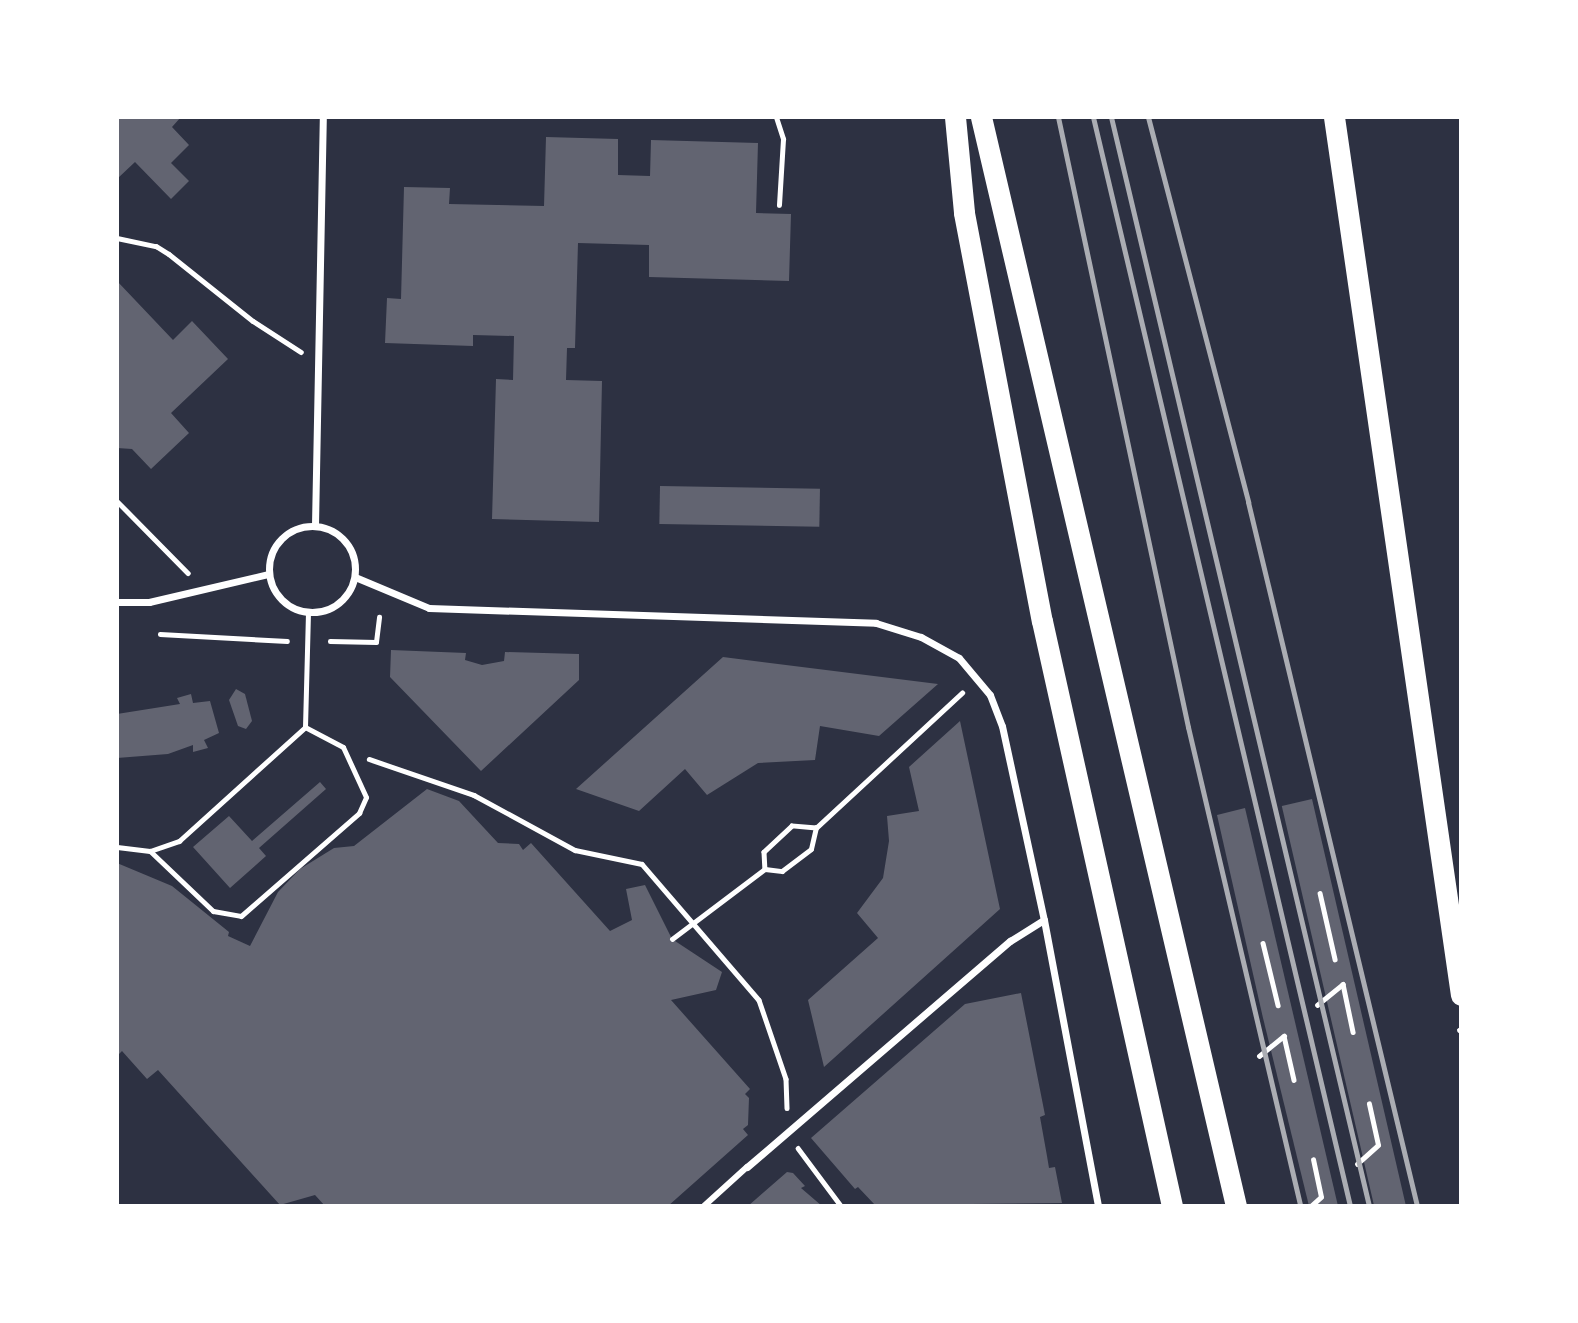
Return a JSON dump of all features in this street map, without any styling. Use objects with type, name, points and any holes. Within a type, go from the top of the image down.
[{"type":"highway","points":[[955,117],[964,213],[1042,621],[1172,1206]]},
{"type":"highway","points":[[981,117],[1236,1206]]},
{"type":"highway","points":[[1334,117],[1461,995]]},
{"type":"street","points":[[314,525],[323,117]]},
{"type":"street","points":[[314,525],[346,542],[355,577],[338,604],[308,612],[281,601],[268,575],[275,545],[299,527],[314,525]]},
{"type":"street","points":[[117,601],[149,602],[268,575]]},
{"type":"street","points":[[355,577],[429,608],[876,623],[941,646],[970,669],[997,709],[1044,920],[1098,1206]]},
{"type":"street","points":[[704,1206],[786,1131],[1010,941],[1044,920]]},
{"type":"lane","points":[[776,117],[783,139],[779,205]]},
{"type":"lane","points":[[117,847],[150,850],[179,841],[305,727],[308,612]]},
{"type":"lane","points":[[150,850],[213,911],[241,916],[359,813],[366,797],[343,747],[305,727]]},
{"type":"path","points":[[117,238],[156,246],[169,254],[280,341]]},
{"type":"path","points":[[117,501],[175,561],[211,589]]},
{"type":"path","points":[[330,641],[376,642],[379,617]]},
{"type":"path","points":[[160,634],[287,641]]},
{"type":"path","points":[[672,939],[765,869],[782,871],[811,849],[816,828],[949,705]]},
{"type":"path","points":[[343,747],[474,795],[533,823],[575,850],[642,864],[759,1000],[786,1079],[786,1131],[841,1206]]},
{"type":"path","points":[[765,869],[764,852],[792,826],[816,828]]},
{"type":"path","points":[[1320,893],[1335,959]]},
{"type":"path","points":[[1263,943],[1278,1005]]},
{"type":"path","points":[[1317,1005],[1343,984],[1353,1032]]},
{"type":"path","points":[[1259,1056],[1284,1036],[1294,1080]]},
{"type":"path","points":[[1357,1164],[1378,1145],[1369,1104]]},
{"type":"path","points":[[1311,1206],[1321,1197],[1313,1160]]},
{"type":"building","points":[[117,117],[181,117],[172,127],[189,145],[171,163],[189,181],[171,199],[135,162],[117,179]]},
{"type":"building","points":[[546,137],[618,139],[618,175],[650,176],[651,140],[758,143],[756,213],[791,214],[789,281],[649,277],[649,245],[578,243],[575,348],[567,348],[566,380],[602,381],[599,522],[492,519],[496,379],[513,380],[514,336],[473,335],[473,346],[385,343],[387,298],[401,299],[404,187],[450,188],[449,204],[544,206]]},
{"type":"building","points":[[117,281],[173,340],[192,321],[228,359],[171,413],[189,433],[151,469],[132,449],[117,448]]},
{"type":"building","points":[[660,486],[820,489],[819,527],[659,524]]},
{"type":"building","points":[[391,650],[466,653],[465,660],[482,665],[504,661],[505,652],[579,654],[579,680],[481,771],[390,677]]},
{"type":"building","points":[[723,657],[938,684],[879,736],[820,726],[815,760],[758,763],[707,795],[685,769],[639,811],[576,789]]},
{"type":"building","points":[[236,689],[245,694],[252,721],[246,729],[238,726],[229,700]]},
{"type":"building","points":[[191,694],[193,703],[210,701],[219,733],[204,740],[208,748],[193,752],[193,745],[168,754],[117,758],[117,714],[180,704],[177,698]]},
{"type":"building","points":[[960,721],[1000,909],[824,1067],[808,1000],[878,938],[857,913],[883,878],[889,841],[887,816],[919,811],[909,767]]},
{"type":"building","points":[[320,782],[326,789],[259,848],[266,856],[230,888],[193,847],[229,816],[252,841]]},
{"type":"building","points":[[427,789],[459,801],[498,843],[519,844],[523,850],[531,843],[610,931],[632,920],[626,889],[645,885],[672,939],[722,972],[716,990],[671,1000],[750,1089],[745,1094],[749,1098],[748,1125],[743,1129],[748,1135],[668,1206],[325,1206],[315,1195],[280,1205],[158,1070],[147,1079],[122,1051],[117,1056],[117,863],[172,886],[229,932],[228,936],[250,946],[278,892],[300,869],[334,848],[354,846]]},
{"type":"building","points":[[1312,799],[1406,1206],[1374,1206],[1282,806]]},
{"type":"building","points":[[1245,808],[1338,1206],[1309,1206],[1263,1018],[1217,815]]},
{"type":"building","points":[[1021,993],[1045,1115],[1040,1117],[1049,1168],[1055,1167],[1062,1203],[875,1205],[858,1187],[855,1189],[811,1138],[965,1004]]},
{"type":"building","points":[[787,1172],[793,1173],[805,1186],[801,1188],[822,1206],[748,1206]]},
{"type":"railway","points":[[1058,117],[1188,727],[1300,1206]]},
{"type":"railway","points":[[1093,117],[1350,1206]]},
{"type":"railway","points":[[1111,117],[1369,1206]]},
{"type":"railway","points":[[1148,117],[1248,502],[1417,1206]]}]
